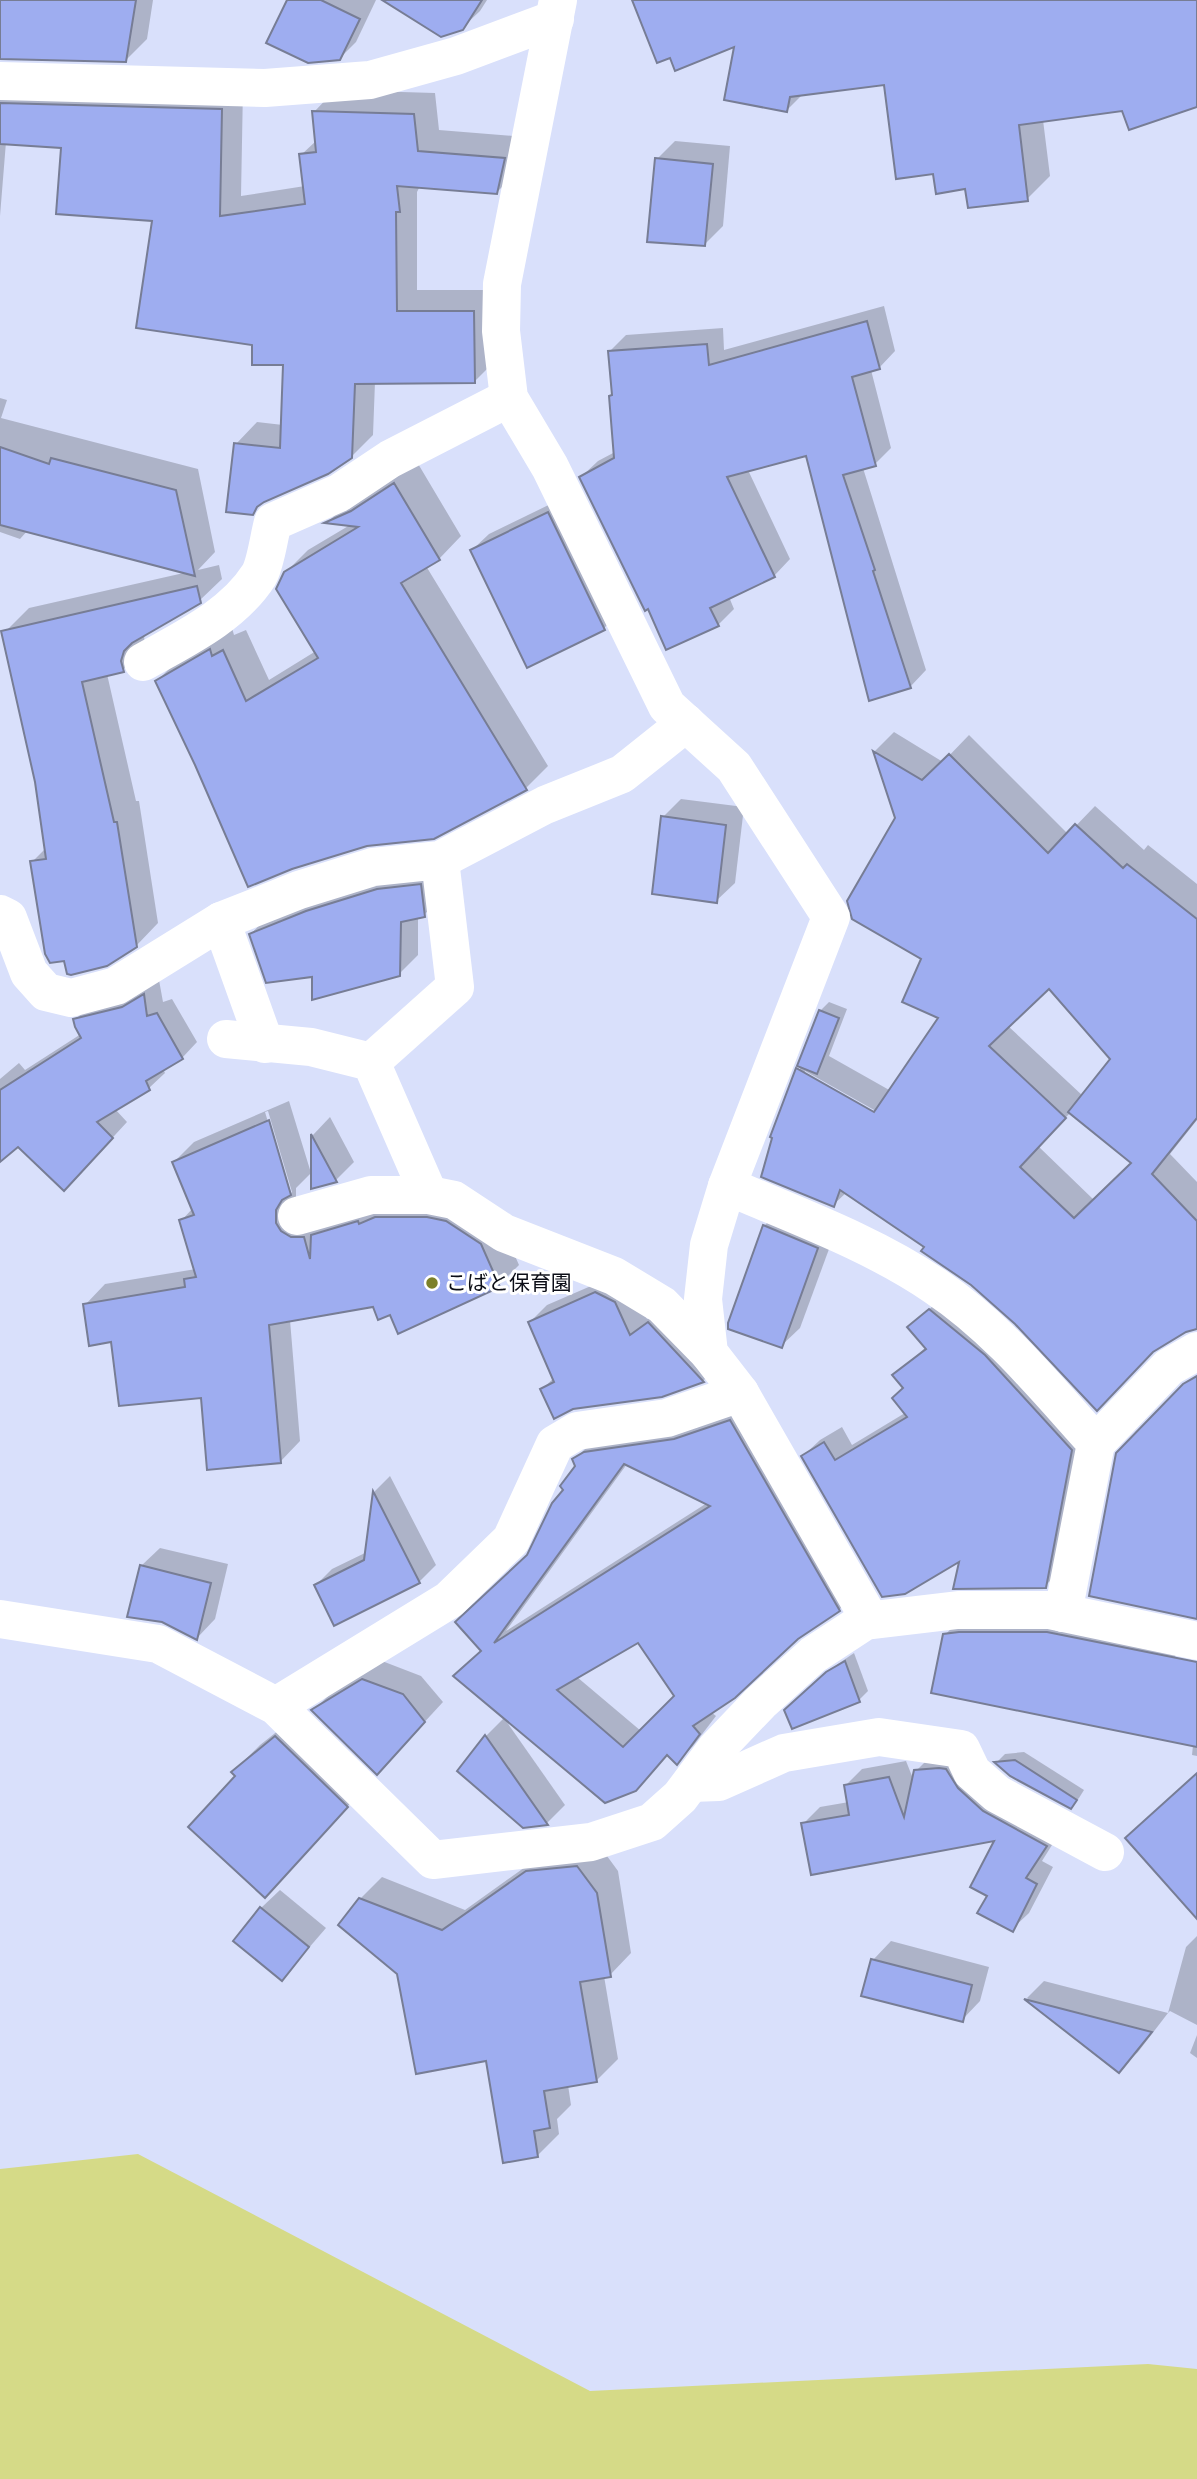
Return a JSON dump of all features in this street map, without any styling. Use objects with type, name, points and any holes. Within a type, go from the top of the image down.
[{"type":"street","points":[[0,81],[265,88],[370,80],[456,56],[557,9]]},
{"type":"street","points":[[557,9],[502,284],[501,331],[509,398],[550,467],[667,706],[734,766],[831,917],[727,1186],[709,1245],[703,1298],[709,1353]]},
{"type":"street","points":[[143,662],[205,627],[228,610],[260,573],[272,522],[339,493],[390,459],[509,398]]},
{"type":"street","points":[[0,914],[8,918],[29,973],[46,992],[71,998],[116,986],[221,921],[299,890],[373,867],[440,860],[545,805],[622,774],[686,723]]},
{"type":"street","points":[[371,1062],[455,987],[440,860]]},
{"type":"street","points":[[221,921],[265,1044]]},
{"type":"street","points":[[226,1039],[311,1047],[371,1062]]},
{"type":"street","points":[[371,1062],[429,1195]]},
{"type":"street","points":[[727,1186],[878,1253],[935,1286],[983,1323],[1096,1443]]},
{"type":"street","points":[[297,1216],[370,1195],[429,1195],[454,1200],[504,1233],[614,1276],[662,1305],[709,1353],[740,1393],[870,1620]]},
{"type":"street","points":[[1063,1613],[1096,1443],[1169,1367],[1197,1351]]},
{"type":"street","points":[[276,1706],[449,1600],[510,1540],[555,1444],[577,1431],[667,1418],[740,1393]]},
{"type":"street","points":[[0,1619],[158,1644],[276,1706],[433,1860],[591,1842],[652,1822],[680,1797],[716,1749],[769,1695],[813,1655],[865,1621],[958,1610],[1049,1610],[1197,1641]]},
{"type":"street","points":[[691,1783],[719,1782],[784,1753],[879,1737],[961,1749],[972,1772],[997,1794],[1105,1852]]},
{"type":"green space","points":[[138,2154],[590,2391],[1148,2364],[1197,2369],[1197,2479],[0,2479],[0,2169]]},
{"type":"building","points":[[0,0],[136,0],[126,62],[0,59]]},
{"type":"building","points":[[287,0],[321,0],[360,19],[340,60],[308,63],[266,43]]},
{"type":"building","points":[[382,0],[482,0],[463,30],[441,37]]},
{"type":"building","points":[[632,0],[1197,0],[1197,107],[1129,130],[1122,111],[1019,125],[1028,201],[968,208],[965,189],[936,194],[933,174],[896,179],[884,85],[790,97],[787,112],[724,100],[734,47],[675,71],[670,58],[657,63]]},
{"type":"building","points":[[0,103],[222,109],[220,216],[305,204],[299,154],[316,152],[312,111],[414,114],[418,151],[505,158],[497,194],[397,186],[400,212],[396,212],[397,311],[474,311],[475,383],[355,384],[352,458],[328,474],[264,502],[257,507],[253,515],[226,512],[234,443],[280,448],[283,365],[252,365],[252,345],[136,328],[152,221],[56,214],[61,148],[0,144]]},
{"type":"building","points":[[655,158],[713,164],[705,246],[647,242]]},
{"type":"building","points":[[867,321],[880,369],[852,377],[876,466],[843,475],[911,688],[869,701],[806,456],[727,477],[775,577],[710,608],[719,626],[666,650],[648,609],[645,611],[579,477],[614,458],[608,351],[707,344],[709,365]]},
{"type":"building","points":[[0,447],[49,464],[51,458],[176,490],[195,576],[0,525]]},
{"type":"building","points":[[394,483],[440,560],[401,583],[527,790],[434,839],[367,846],[292,869],[248,887],[155,681],[210,649],[212,656],[223,650],[246,701],[318,658],[276,589],[284,572],[358,527],[324,523],[351,511]]},
{"type":"building","points":[[548,512],[605,630],[527,668],[470,550]]},
{"type":"building","points":[[197,586],[201,603],[132,643],[124,651],[121,661],[124,672],[82,682],[114,822],[117,822],[137,947],[107,966],[67,974],[64,961],[50,963],[45,954],[30,861],[46,859],[35,782],[1,631]]},
{"type":"building","points":[[873,751],[922,780],[949,754],[1048,853],[1075,824],[1123,868],[1127,864],[1197,919],[1197,1118],[1152,1174],[1197,1221],[1197,1329],[1186,1332],[1153,1352],[1097,1411],[1015,1324],[971,1285],[921,1251],[924,1247],[840,1190],[834,1207],[761,1177],[772,1138],[770,1137],[796,1068],[874,1112],[938,1018],[902,1002],[921,959],[852,919],[847,901],[895,818]],"holes":[[[1049,989],[1110,1059],[1068,1112],[1131,1163],[1074,1218],[1020,1167],[1066,1118],[989,1046]]]},
{"type":"building","points":[[661,816],[726,825],[717,903],[652,894]]},
{"type":"building","points":[[421,884],[425,917],[401,922],[400,976],[312,1000],[312,977],[266,983],[249,934],[306,911],[377,889]]},
{"type":"building","points":[[144,994],[147,1016],[157,1013],[183,1059],[146,1081],[150,1090],[97,1122],[113,1138],[64,1191],[18,1147],[0,1162],[0,1090],[81,1038],[73,1019],[122,1007]]},
{"type":"building","points":[[819,1010],[839,1018],[817,1074],[797,1066]]},
{"type":"building","points":[[269,1120],[291,1195],[282,1200],[276,1210],[276,1223],[281,1231],[291,1237],[304,1237],[310,1259],[311,1235],[358,1221],[359,1224],[375,1217],[427,1217],[446,1221],[481,1244],[500,1287],[398,1334],[390,1315],[378,1320],[373,1307],[269,1325],[281,1463],[207,1470],[201,1398],[119,1406],[111,1342],[89,1346],[83,1304],[185,1287],[184,1279],[196,1277],[179,1220],[194,1215],[172,1162]]},
{"type":"building","points":[[311,1134],[337,1182],[311,1189]]},
{"type":"building","points":[[763,1225],[818,1248],[782,1348],[728,1329]]},
{"type":"building","points":[[595,1292],[615,1302],[630,1335],[648,1322],[704,1382],[662,1397],[573,1409],[554,1419],[540,1389],[554,1382],[528,1322]]},
{"type":"building","points":[[929,1309],[985,1355],[1072,1450],[1046,1588],[953,1589],[959,1562],[905,1594],[882,1597],[801,1456],[824,1442],[835,1460],[907,1417],[892,1398],[903,1388],[892,1375],[926,1349],[907,1327]]},
{"type":"building","points":[[1197,1376],[1197,1619],[1089,1596],[1116,1453],[1183,1384]]},
{"type":"building","points":[[730,1420],[840,1611],[798,1639],[735,1698],[693,1726],[700,1734],[677,1765],[667,1755],[636,1791],[605,1803],[453,1676],[481,1651],[455,1622],[527,1555],[552,1503],[563,1490],[560,1486],[575,1466],[572,1459],[584,1452],[674,1439]],"holes":[[[624,1464],[710,1506],[494,1643]],[[638,1643],[674,1696],[623,1747],[557,1690]]]},
{"type":"building","points":[[373,1491],[420,1583],[334,1626],[314,1585],[364,1560]]},
{"type":"building","points":[[140,1565],[211,1583],[197,1640],[162,1622],[127,1617]]},
{"type":"building","points":[[1047,1632],[1197,1662],[1197,1747],[931,1693],[943,1634]]},
{"type":"building","points":[[845,1661],[860,1702],[792,1729],[784,1710],[826,1672]]},
{"type":"building","points":[[362,1679],[403,1694],[425,1722],[377,1775],[311,1710]]},
{"type":"building","points":[[485,1735],[548,1825],[523,1828],[457,1771]]},
{"type":"building","points":[[275,1736],[348,1807],[265,1898],[188,1827],[235,1776],[231,1772]]},
{"type":"building","points":[[1015,1760],[1077,1800],[1071,1809],[1010,1776],[994,1762]]},
{"type":"building","points":[[946,1769],[958,1788],[983,1811],[1047,1846],[1026,1878],[1037,1884],[1013,1932],[977,1913],[987,1896],[970,1887],[994,1841],[811,1875],[801,1823],[849,1815],[844,1785],[889,1777],[904,1817],[914,1770]]},
{"type":"building","points":[[1197,1773],[1197,1919],[1125,1838]]},
{"type":"building","points":[[577,1866],[597,1893],[611,1977],[580,1982],[597,2082],[544,2091],[550,2128],[534,2131],[538,2157],[503,2163],[486,2061],[416,2074],[397,1974],[338,1925],[359,1898],[442,1930],[526,1871]]},
{"type":"building","points":[[260,1907],[309,1947],[282,1981],[233,1941]]},
{"type":"building","points":[[871,1959],[972,1985],[963,2022],[861,1996]]},
{"type":"building","points":[[1024,1999],[1152,2032],[1119,2073]]},
{"type":"place","name":"こばと保育園","points":[[432,1283]]}]
